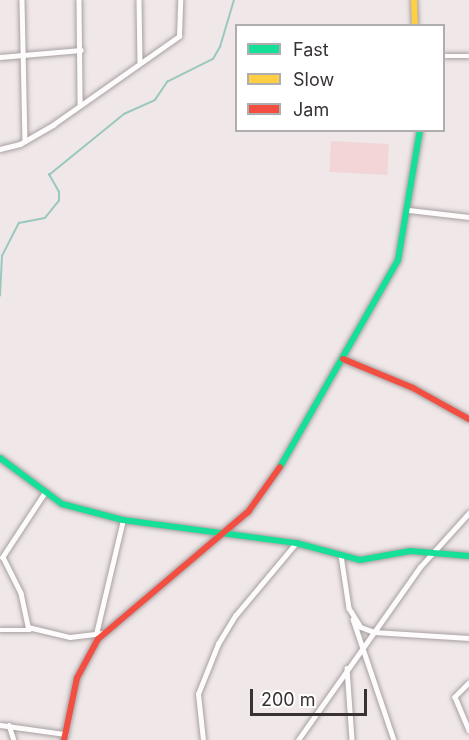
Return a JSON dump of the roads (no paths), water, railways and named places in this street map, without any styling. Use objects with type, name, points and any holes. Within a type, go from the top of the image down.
[{"type":"main road","points":[[414,0],[415,24]]},
{"type":"main road","points":[[64,737],[77,678],[100,634],[223,536],[265,491],[343,359],[398,260],[409,210],[420,132]]},
{"type":"main road","points":[[343,359],[423,392],[469,419]]},
{"type":"main road","points":[[0,458],[45,493],[72,508],[123,520],[223,536],[296,543],[365,560],[410,551],[469,556]]},
{"type":"street","points":[[22,0],[25,141]]},
{"type":"street","points":[[79,0],[80,104]]},
{"type":"street","points":[[138,0],[140,62]]},
{"type":"street","points":[[0,149],[25,141],[179,36],[180,0]]},
{"type":"street","points":[[0,57],[81,50]]},
{"type":"street","points":[[445,56],[469,56]]},
{"type":"street","points":[[409,210],[469,218]]},
{"type":"street","points":[[30,630],[21,593],[3,557],[45,493]]},
{"type":"street","points":[[298,740],[360,648],[430,554],[469,513]]},
{"type":"street","points":[[0,630],[30,630],[70,637],[100,634],[123,520]]},
{"type":"street","points":[[203,740],[198,694],[218,644],[235,616],[296,543]]},
{"type":"street","points":[[341,555],[360,648],[394,740]]},
{"type":"street","points":[[353,619],[374,632],[469,638]]},
{"type":"street","points":[[347,668],[352,740]]},
{"type":"street","points":[[469,683],[455,697],[469,730]]},
{"type":"street","points":[[11,724],[14,740]]},
{"type":"street","points":[[0,725],[24,726],[64,737]]},
{"type":"waterway","points":[[0,296],[2,256],[19,223],[45,218],[59,201],[59,192],[49,175],[124,114],[155,100],[167,82],[213,59],[220,47],[234,0]]}]
